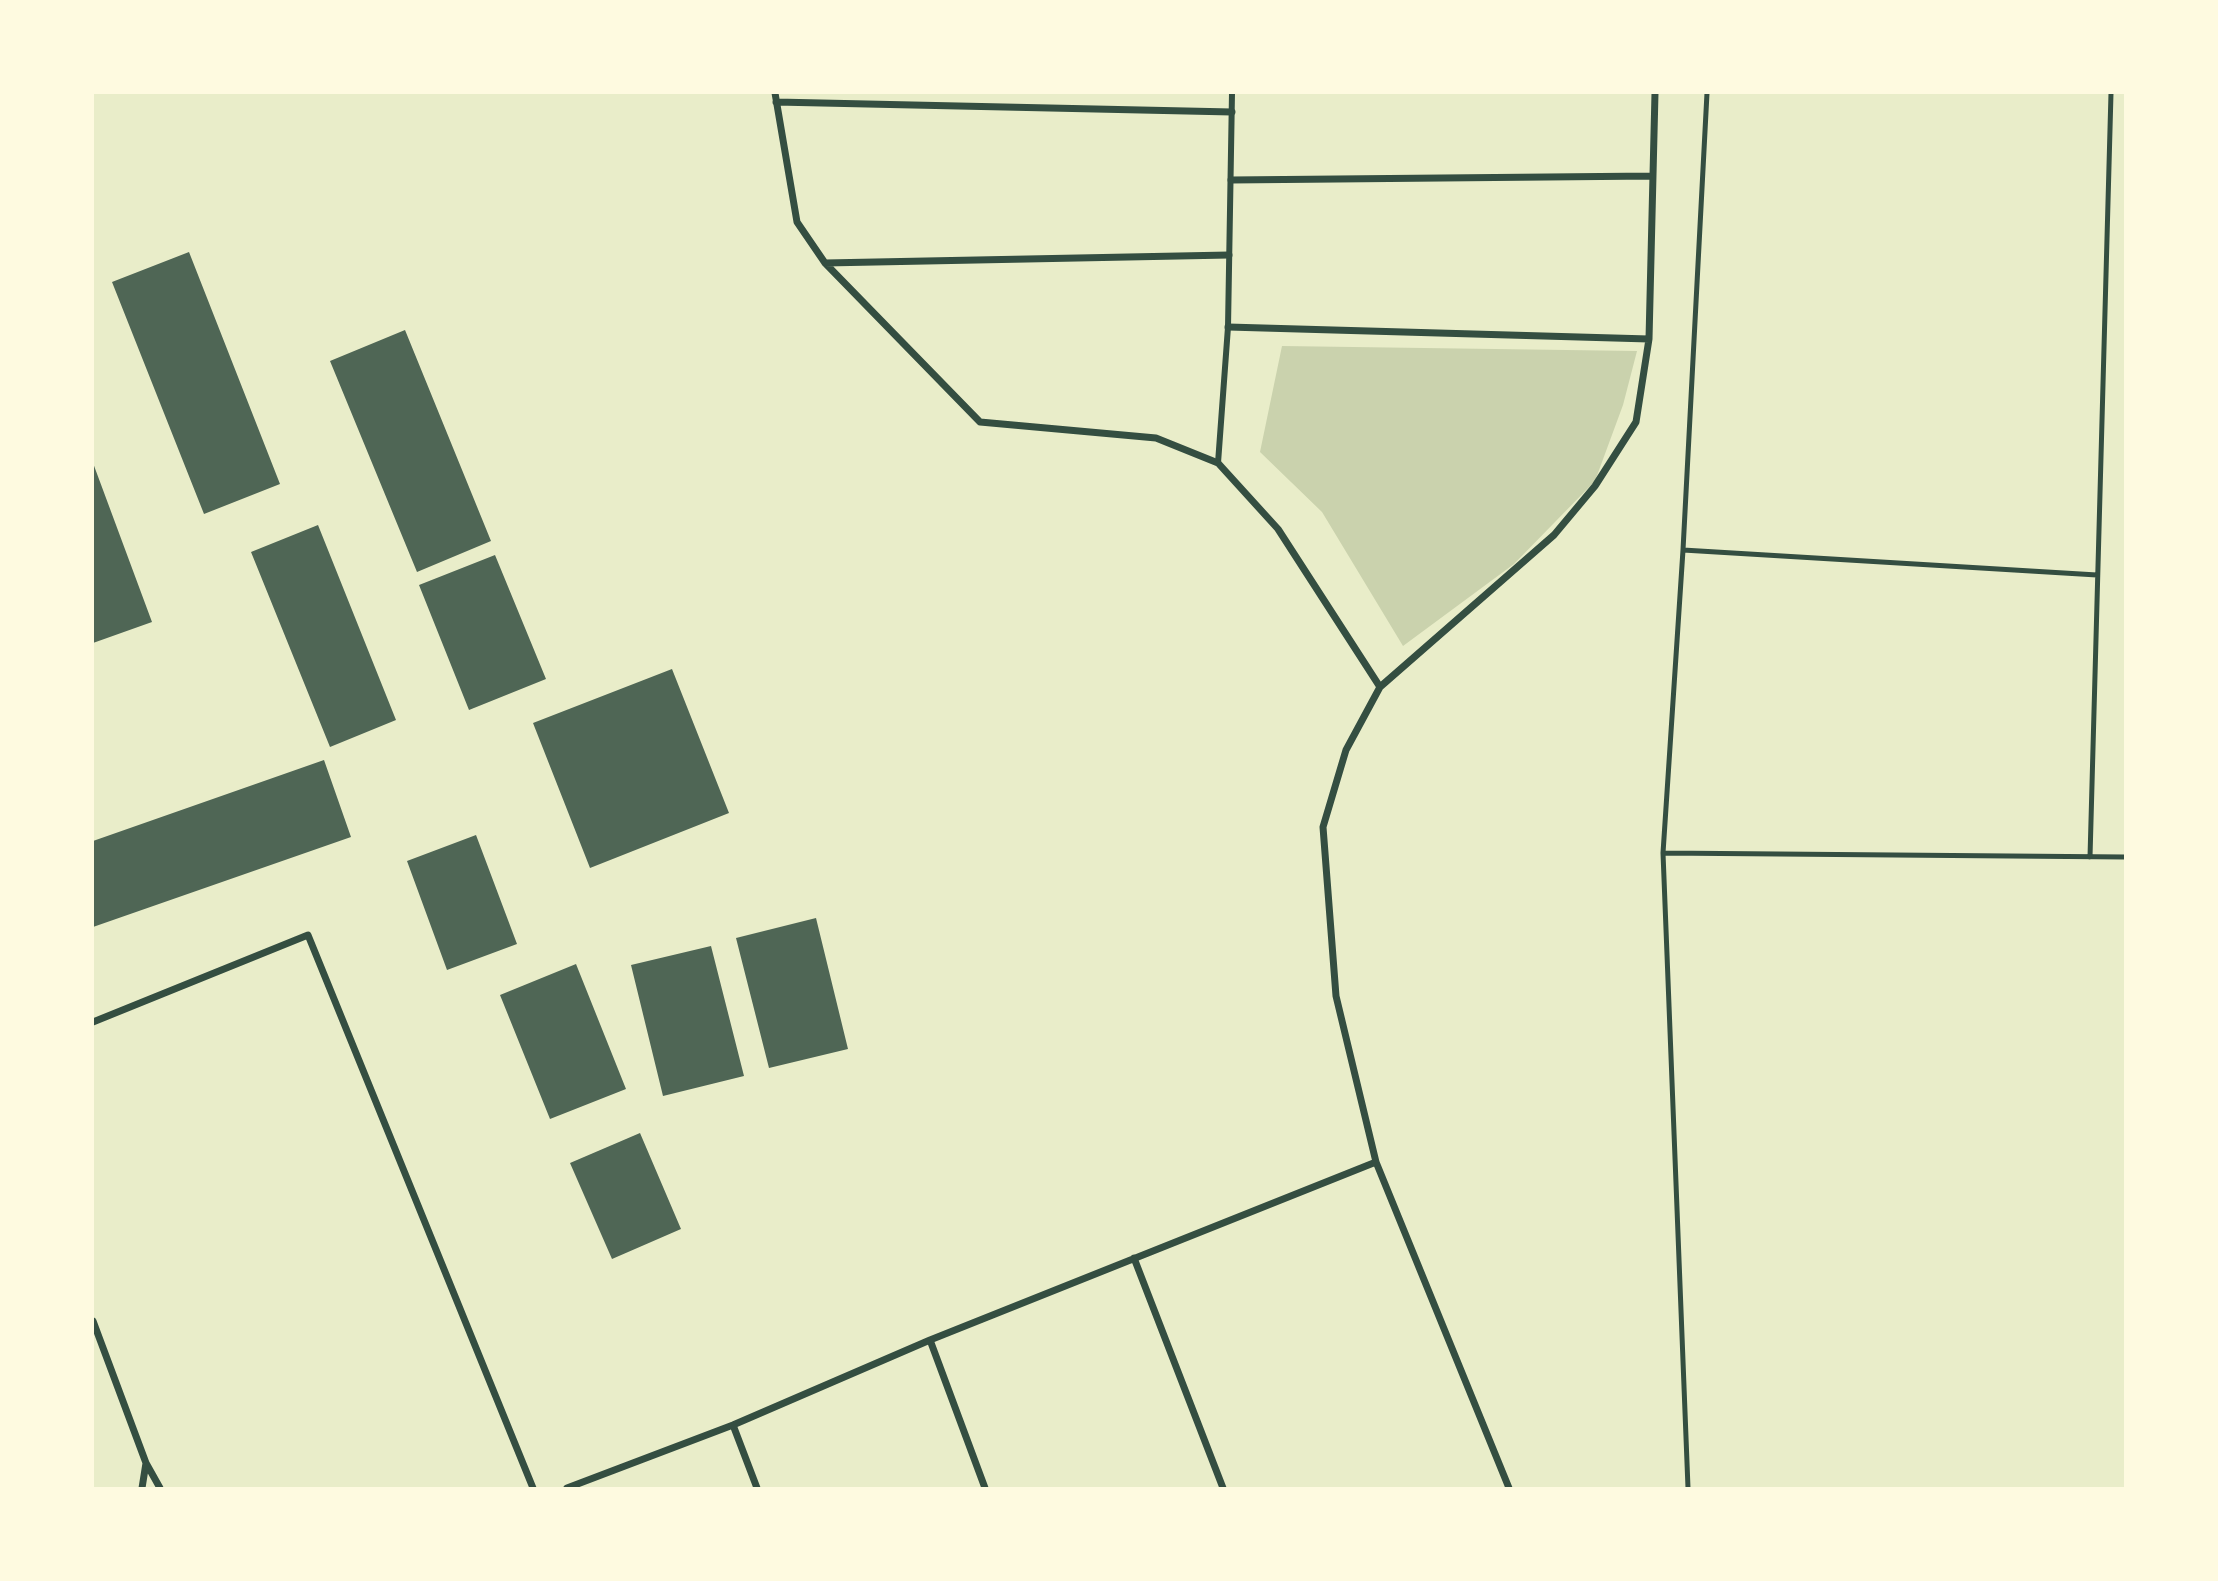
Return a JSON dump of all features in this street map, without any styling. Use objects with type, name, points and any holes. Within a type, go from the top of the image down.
[{"type":"street","points":[[775,93],[797,222],[825,263],[980,422],[1156,438],[1218,463],[1278,529],[1380,687]]},
{"type":"street","points":[[1218,463],[1228,327],[1233,93]]},
{"type":"street","points":[[1509,1488],[1376,1162],[1336,996],[1323,827],[1346,750],[1380,687],[1554,535],[1595,486],[1636,422],[1649,339],[1655,93]]},
{"type":"street","points":[[776,102],[1232,112]]},
{"type":"street","points":[[1231,180],[1653,176]]},
{"type":"street","points":[[825,263],[1229,255]]},
{"type":"street","points":[[1228,327],[1649,339]]},
{"type":"street","points":[[93,1022],[309,934],[533,1488]]},
{"type":"street","points":[[567,1488],[733,1425],[930,1340],[1376,1162]]},
{"type":"street","points":[[1135,1258],[1223,1488]]},
{"type":"street","points":[[93,1321],[146,1463],[160,1488]]},
{"type":"street","points":[[930,1340],[985,1488]]},
{"type":"street","points":[[733,1425],[757,1488]]},
{"type":"street","points":[[142,1488],[146,1463]]},
{"type":"lane","points":[[1688,1488],[1663,853],[1683,550],[1707,93]]},
{"type":"lane","points":[[2090,857],[2111,93]]},
{"type":"lane","points":[[1683,550],[2097,575]]},
{"type":"lane","points":[[1663,853],[2125,857]]},
{"type":"green space","points":[[1282,346],[1637,351],[1623,405],[1595,481],[1514,564],[1403,646],[1322,512],[1260,452]]},
{"type":"building","points":[[189,252],[280,484],[204,514],[112,282]]},
{"type":"building","points":[[405,330],[491,541],[417,572],[330,361]]},
{"type":"building","points":[[93,463],[152,622],[93,643]]},
{"type":"building","points":[[318,525],[396,720],[330,747],[251,552]]},
{"type":"building","points":[[495,555],[546,679],[469,710],[419,585]]},
{"type":"building","points":[[672,669],[729,813],[590,868],[533,723]]},
{"type":"building","points":[[324,760],[351,837],[93,927],[93,841]]},
{"type":"building","points":[[476,835],[517,944],[447,970],[407,861]]},
{"type":"building","points":[[816,918],[848,1049],[769,1068],[736,938]]},
{"type":"building","points":[[711,946],[744,1076],[663,1096],[631,965]]},
{"type":"building","points":[[576,964],[626,1089],[550,1119],[500,995]]},
{"type":"building","points":[[640,1133],[681,1229],[612,1259],[570,1163]]}]
